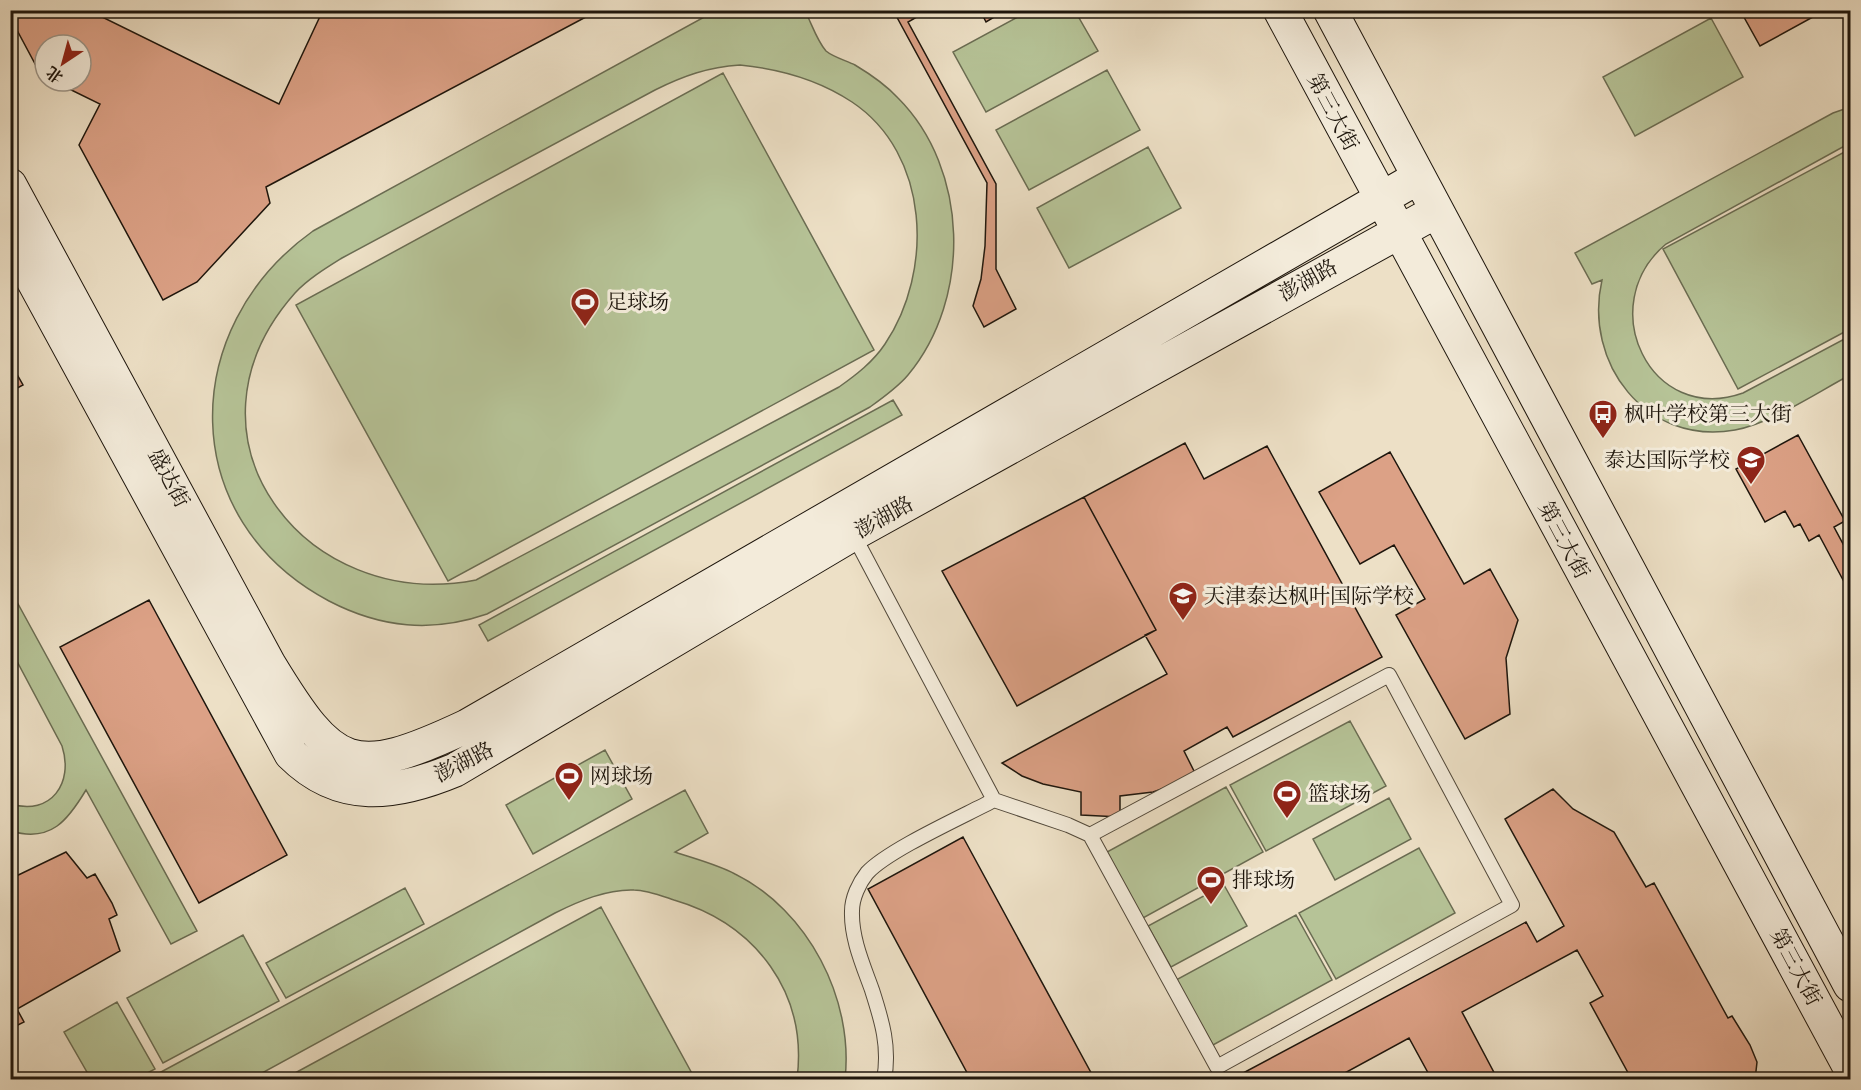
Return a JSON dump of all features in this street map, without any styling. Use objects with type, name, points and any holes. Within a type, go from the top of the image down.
[{"type":"street","name":"第三大街","points":[[1280,10],[1379,198],[1851,1068]]},
{"type":"street","name":"第三大街","points":[[1330,10],[1851,986]]},
{"type":"street","name":"澎湖路","points":[[345,756],[374,759],[403,754],[467,726],[1419,177]]},
{"type":"street","name":"盛达街","points":[[10,185],[269,664],[300,714],[319,738],[345,756]]},
{"type":"street","name":"澎湖路","points":[[325,781],[354,789],[391,789],[422,784],[455,770],[853,534],[1397,231],[1437,211]]},
{"type":"street","name":"盛达街","points":[[10,238],[291,754],[306,769],[325,781]]},
{"type":"lane","points":[[853,534],[994,800],[1068,825],[1090,835],[1217,1067],[1512,905],[1389,675],[1090,835]]},
{"type":"lane","points":[[884,1080],[888,1058],[886,1037],[853,931],[852,909],[858,888],[868,872],[893,855],[994,800]]},
{"type":"green space","points":[[717,10],[805,11],[826,51],[861,68],[893,93],[921,127],[939,160],[949,197],[954,234],[952,272],[943,309],[929,344],[908,375],[870,407],[487,614],[446,624],[407,625],[387,622],[348,610],[329,601],[279,566],[243,523],[221,474],[213,422],[218,369],[237,318],[268,271],[313,231]],"holes":[[[740,65],[813,82],[852,102],[878,124],[897,151],[910,182],[916,215],[917,249],[911,283],[901,315],[875,357],[839,387],[476,580],[414,583],[358,570],[310,542],[274,503],[251,456],[246,403],[259,348],[295,293],[311,278],[342,258],[655,90],[706,70]]]},
{"type":"green space","points":[[1029,11],[1075,11],[1098,51],[986,112],[953,52]]},
{"type":"green space","points":[[1711,18],[1743,77],[1635,136],[1603,77]]},
{"type":"green space","points":[[1107,70],[1140,130],[1029,190],[996,130]]},
{"type":"green space","name":"足球场","points":[[723,73],[874,350],[448,581],[296,305]]},
{"type":"green space","points":[[1850,107],[1850,143],[1666,244],[1645,269],[1634,298],[1634,327],[1642,354],[1659,376],[1681,392],[1710,399],[1743,393],[1850,336],[1850,375],[1794,407],[1764,421],[1735,430],[1703,432],[1674,425],[1649,411],[1628,392],[1612,368],[1602,341],[1599,311],[1602,280],[1592,284],[1575,253],[1833,113]]},
{"type":"green space","points":[[1148,147],[1181,208],[1069,268],[1037,208]]},
{"type":"green space","points":[[1850,149],[1850,329],[1738,389],[1663,249]]},
{"type":"green space","points":[[893,400],[902,415],[488,641],[479,625]]},
{"type":"green space","points":[[11,591],[197,931],[171,944],[86,790],[65,819],[48,831],[25,834],[11,831],[11,804],[38,805],[48,801],[62,784],[65,760],[62,746],[11,650]]},
{"type":"green space","name":"篮球场","points":[[1350,721],[1386,786],[1266,851],[1230,785]]},
{"type":"green space","name":"网球场","points":[[605,750],[632,799],[533,854],[506,805]]},
{"type":"green space","name":"篮球场","points":[[1226,787],[1263,852],[1143,918],[1107,852]]},
{"type":"green space","points":[[685,790],[708,833],[675,852],[728,870],[761,890],[784,910],[804,934],[821,960],[842,1018],[846,1049],[845,1079],[797,1079],[798,1048],[794,1018],[785,991],[770,966],[752,945],[729,926],[703,911],[644,891],[624,890],[583,900],[555,913],[251,1079],[148,1079]]},
{"type":"green space","name":"排球场","points":[[1389,798],[1411,839],[1335,880],[1313,839]]},
{"type":"green space","name":"篮球场","points":[[1419,848],[1455,913],[1336,979],[1299,913]]},
{"type":"green space","name":"排球场","points":[[1224,885],[1247,926],[1171,967],[1148,926]]},
{"type":"green space","points":[[405,888],[424,924],[286,998],[266,963]]},
{"type":"green space","points":[[601,907],[695,1079],[284,1079]]},
{"type":"green space","points":[[1296,915],[1332,980],[1213,1045],[1176,980]]},
{"type":"green space","points":[[243,935],[279,1001],[163,1063],[127,998]]},
{"type":"green space","points":[[117,1002],[155,1069],[136,1079],[91,1079],[64,1032]]},
{"type":"building","points":[[10,10],[88,10],[279,104],[323,10],[599,10],[266,187],[270,203],[197,282],[163,300],[79,145],[100,104],[78,93],[93,93],[93,33],[33,33],[33,60],[10,17]]},
{"type":"building","points":[[893,10],[929,10],[908,22],[996,184],[996,269],[1016,309],[984,327],[973,306],[981,279],[985,246],[987,183]]},
{"type":"building","points":[[980,10],[1006,10],[986,22]]},
{"type":"building","points":[[1740,10],[1822,10],[1822,12],[1760,46]]},
{"type":"building","points":[[10,362],[23,385],[10,392]]},
{"type":"building","points":[[1798,435],[1845,521],[1834,527],[1850,557],[1850,593],[1819,535],[1809,541],[1800,524],[1794,527],[1785,511],[1765,522],[1736,469]]},
{"type":"building","points":[[1185,443],[1204,479],[1267,446],[1382,657],[1233,737],[1227,727],[1184,751],[1197,777],[1153,792],[1120,796],[1120,817],[1081,815],[1081,792],[1043,784],[1022,776],[1002,763],[1167,674],[1145,635],[1156,630],[1084,497]]},
{"type":"building","points":[[1390,452],[1464,584],[1490,569],[1518,620],[1506,658],[1510,714],[1465,739],[1396,615],[1425,599],[1394,545],[1360,564],[1319,492]]},
{"type":"building","points":[[1084,497],[1156,630],[1017,706],[942,571]]},
{"type":"building","points":[[149,600],[287,855],[199,903],[60,647]]},
{"type":"building","points":[[1553,789],[1573,809],[1614,832],[1646,887],[1654,883],[1728,1018],[1732,1016],[1750,1045],[1757,1062],[1755,1080],[1632,1080],[1590,1003],[1603,996],[1577,950],[1462,1012],[1498,1080],[1432,1080],[1409,1038],[1332,1080],[1230,1080],[1526,922],[1537,942],[1564,926],[1505,819]]},
{"type":"building","points":[[963,837],[1095,1080],[971,1080],[868,889]]},
{"type":"building","points":[[66,852],[87,878],[95,874],[112,903],[117,915],[109,919],[120,951],[17,1009],[24,1022],[10,1029],[10,879]]},
{"type":"place","name":"足球场","points":[[585,328]]},
{"type":"place","name":"枫叶学校第三大街","points":[[1603,440]]},
{"type":"place","name":"泰达国际学校","points":[[1751,486]]},
{"type":"place","name":"天津泰达枫叶国际学校","points":[[1183,622]]},
{"type":"place","name":"网球场","points":[[569,802]]},
{"type":"place","name":"篮球场","points":[[1287,820]]},
{"type":"place","name":"排球场","points":[[1211,906]]}]
